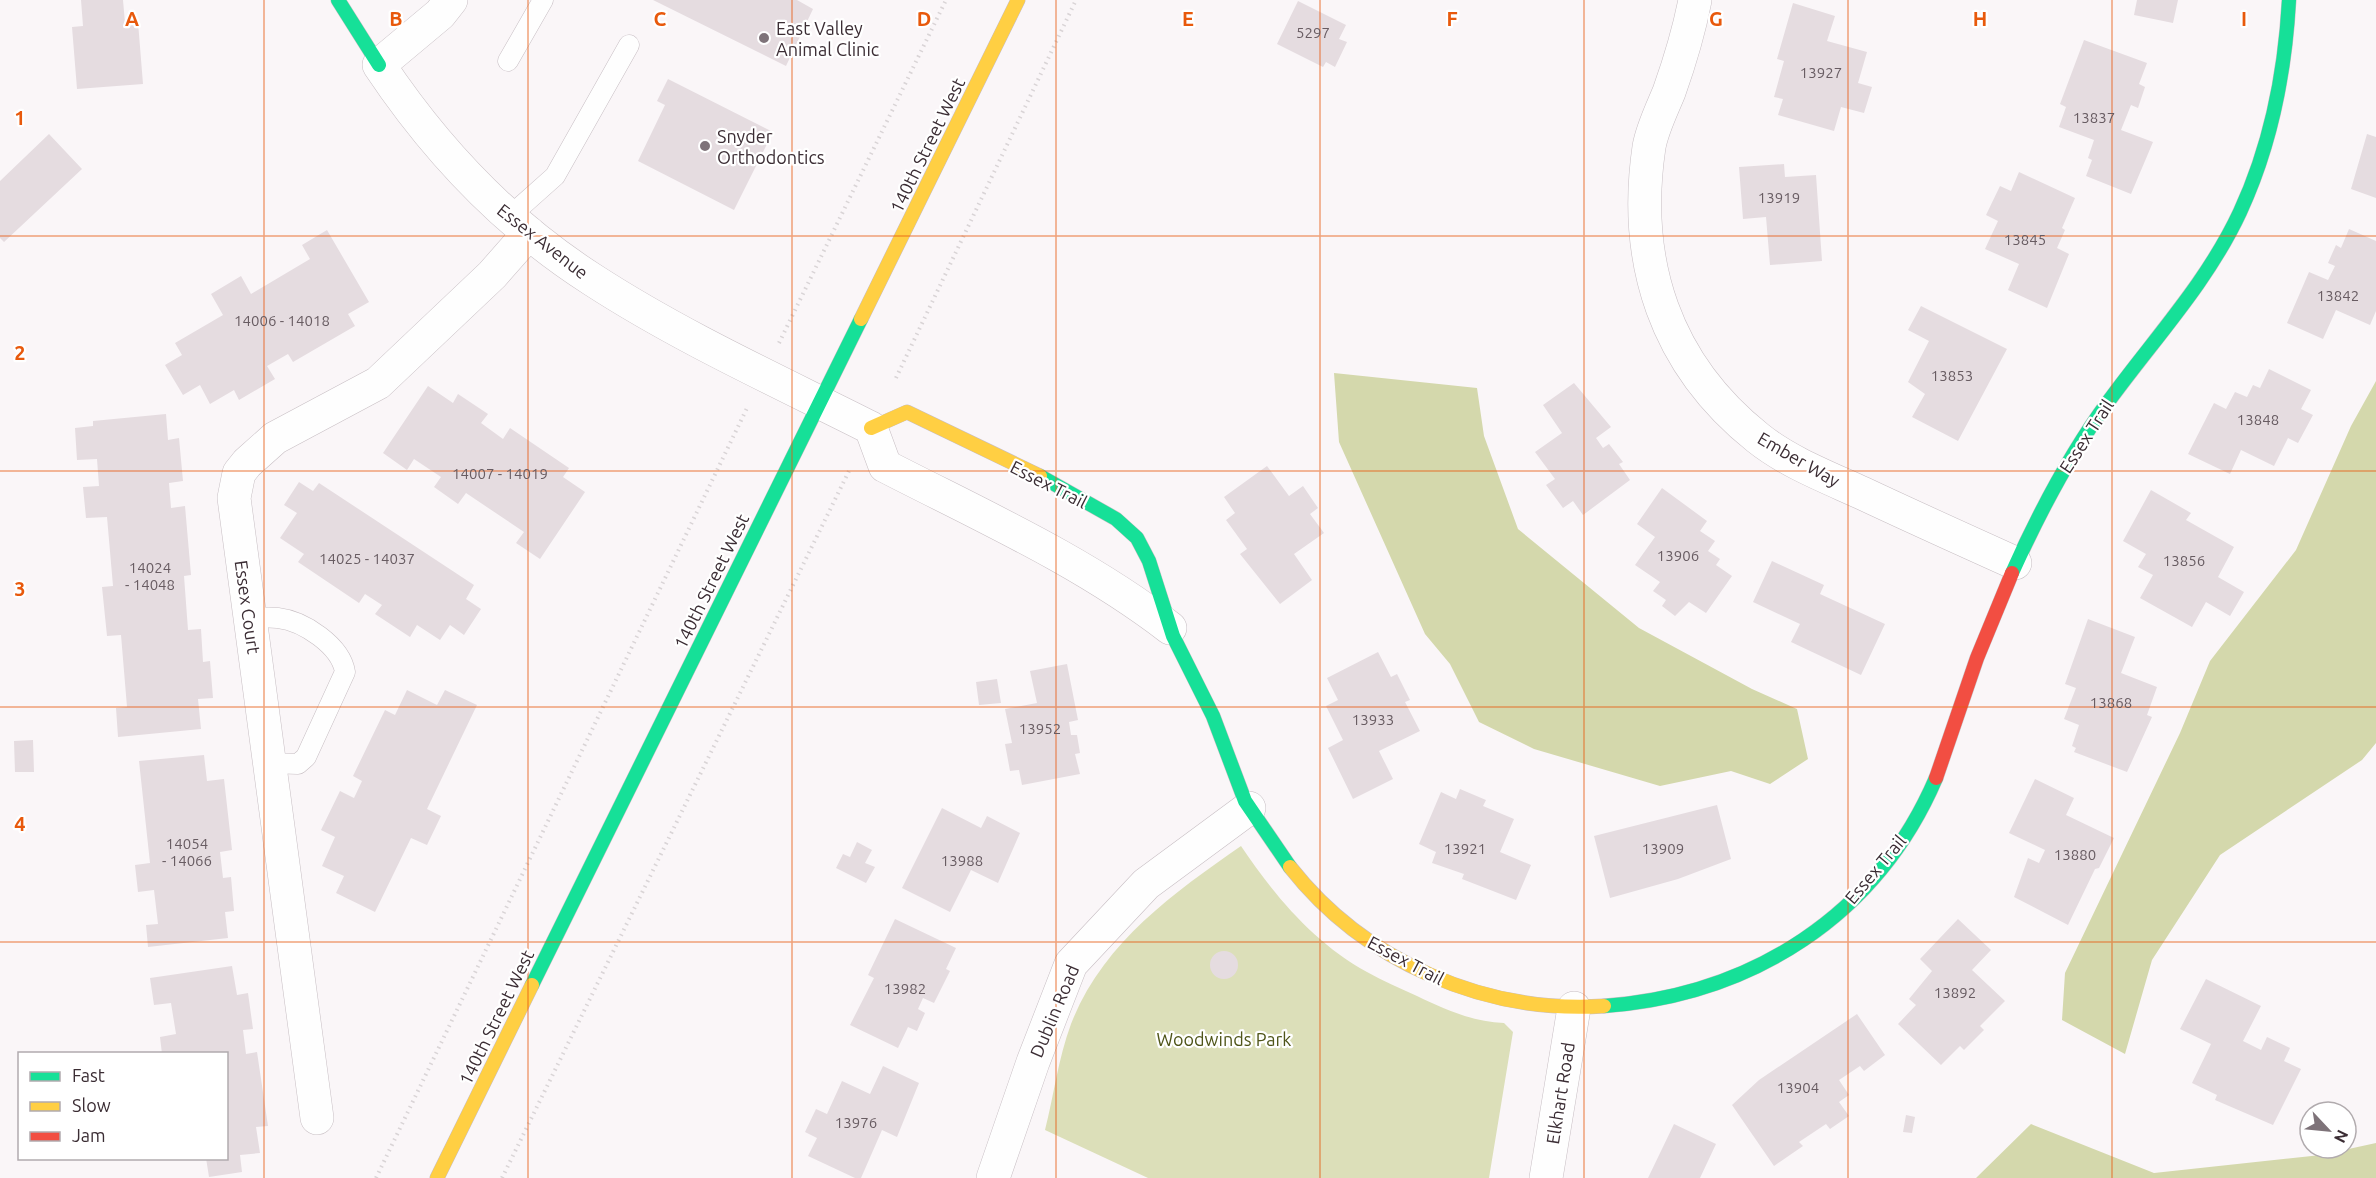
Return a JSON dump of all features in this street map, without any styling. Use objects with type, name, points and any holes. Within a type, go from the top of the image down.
[{"type":"street","name":"Essex Avenue","points":[[338,0],[379,65],[435,142],[519,225],[590,279],[634,307],[819,402]]},
{"type":"street","points":[[379,65],[440,14],[451,0]]},
{"type":"street","name":"140th Street West","points":[[437,1178],[1018,0]]},
{"type":"street","name":"Ember Way","points":[[1695,0],[1688,34],[1650,144],[1643,200],[1647,254],[1660,308],[1684,357],[1719,403],[1759,439],[1810,470],[2014,564]]},
{"type":"street","name":"Essex Trail","points":[[1170,628],[1137,603],[1083,569],[885,466],[871,429],[907,412],[1068,490],[1131,530],[1152,568],[1170,628],[1213,715],[1249,808],[1310,892],[1366,940],[1398,960],[1430,975],[1493,997],[1539,1006],[1574,1008],[1654,1002],[1731,980],[1762,966],[1829,921],[1858,893],[1898,848],[1932,790],[1950,747],[1983,641],[2014,564],[2049,494],[2089,428],[2130,370],[2174,316],[2224,244],[2238,214],[2274,123],[2288,37],[2289,0]]},
{"type":"street","name":"Essex Court","points":[[317,1118],[234,498],[239,473],[275,438],[378,383],[492,275],[519,225]]},
{"type":"street","points":[[819,402],[871,429]]},
{"type":"street","name":"Dublin Road","points":[[993,1178],[1033,1062],[1071,964],[1146,884],[1249,808]]},
{"type":"street","name":"Elkhart Road","points":[[1546,1178],[1574,1008]]},
{"type":"lane","points":[[508,61],[543,0]]},
{"type":"lane","points":[[519,225],[555,176],[629,45]]},
{"type":"lane","points":[[250,618],[278,618],[307,629],[335,650],[343,662],[345,672],[306,757],[298,764],[270,763]]},
{"type":"path","points":[[376,1178],[742,421],[762,374],[790,324],[946,0]]},
{"type":"path","points":[[896,377],[1076,0]]},
{"type":"path","points":[[502,1178],[871,429]]},
{"type":"green space","points":[[1334,373],[1477,388],[1484,436],[1518,529],[1639,628],[1752,689],[1797,709],[1808,759],[1770,784],[1731,771],[1660,786],[1534,749],[1479,722],[1450,664],[1425,634],[1339,442]]},
{"type":"green space","points":[[2376,381],[2376,743],[2362,760],[2220,855],[2152,960],[2125,1054],[2062,1020],[2065,973],[2180,733],[2210,661],[2296,550],[2351,426]]},
{"type":"green space","name":"Woodwinds Park","points":[[1241,846],[1281,900],[1296,916],[1348,960],[1367,972],[1438,1006],[1470,1017],[1504,1023],[1513,1032],[1489,1178],[1148,1178],[1045,1130],[1059,1064],[1071,1024],[1084,995],[1101,969],[1120,945],[1165,902]]},
{"type":"green space","points":[[2031,1124],[2154,1173],[2298,1157],[2298,1160],[2358,1160],[2358,1147],[2376,1143],[2376,1178],[1976,1178]]},
{"type":"building","points":[[81,0],[123,0],[125,23],[138,22],[143,84],[77,89],[72,27],[83,26]]},
{"type":"building","name":"East Valley Animal Clinic","points":[[653,0],[797,0],[813,9],[786,66]]},
{"type":"building","points":[[2137,0],[2178,0],[2173,23],[2134,15]]},
{"type":"building","points":[[1298,1],[1346,25],[1339,39],[1347,42],[1335,67],[1326,62],[1323,67],[1277,44]]},
{"type":"building","points":[[1793,3],[1835,16],[1827,41],[1867,52],[1858,83],[1872,87],[1864,113],[1841,107],[1834,131],[1778,115],[1783,99],[1774,97],[1784,61],[1777,59]]},
{"type":"building","points":[[2084,40],[2147,63],[2139,84],[2145,87],[2138,108],[2131,105],[2121,130],[2153,142],[2131,194],[2086,176],[2092,160],[2088,158],[2094,140],[2059,127],[2066,107],[2060,104]]},
{"type":"building","name":"Snyder Orthodontics","points":[[668,79],[773,132],[734,210],[638,161],[665,105],[657,101]]},
{"type":"building","points":[[49,134],[82,169],[4,242],[0,238],[0,181]]},
{"type":"building","points":[[2367,134],[2376,137],[2376,198],[2351,189]]},
{"type":"building","points":[[1784,164],[1785,177],[1816,175],[1822,261],[1770,265],[1766,217],[1743,219],[1739,167]]},
{"type":"building","points":[[2019,172],[2075,198],[2062,228],[2065,230],[2057,248],[2069,254],[2047,308],[2008,290],[2019,264],[1985,249],[1998,221],[1986,215],[2000,186],[2011,191]]},
{"type":"building","points":[[2349,229],[2376,241],[2376,311],[2370,325],[2336,310],[2323,339],[2287,323],[2309,272],[2328,280],[2335,266],[2328,263],[2336,245],[2341,248]]},
{"type":"building","points":[[327,230],[369,302],[348,314],[355,326],[293,362],[288,354],[267,366],[275,379],[239,400],[234,390],[210,404],[200,385],[183,395],[165,365],[182,355],[175,343],[223,315],[211,294],[241,276],[251,294],[310,259],[302,245]]},
{"type":"building","points":[[1921,306],[2007,349],[1958,441],[1912,417],[1925,394],[1908,382],[1929,341],[1908,330]]},
{"type":"building","points":[[2269,369],[2311,390],[2301,409],[2313,415],[2298,443],[2288,438],[2274,466],[2241,450],[2230,474],[2188,454],[2214,403],[2226,409],[2235,392],[2247,397],[2253,385],[2260,388]]},
{"type":"building","points":[[1574,383],[1611,427],[1596,438],[1603,448],[1609,444],[1623,462],[1619,464],[1630,480],[1583,515],[1573,501],[1563,508],[1546,485],[1555,479],[1535,452],[1562,433],[1543,405]]},
{"type":"building","points":[[428,386],[453,403],[458,394],[488,414],[481,423],[503,439],[510,428],[569,468],[563,477],[585,492],[540,559],[516,543],[524,532],[466,493],[458,504],[434,487],[441,477],[414,459],[407,470],[383,453]]},
{"type":"building","points":[[166,414],[168,440],[179,438],[183,481],[169,483],[171,508],[185,506],[191,575],[184,576],[188,630],[201,629],[203,662],[210,661],[213,698],[198,699],[201,729],[118,737],[116,708],[127,707],[121,635],[107,636],[102,587],[113,586],[107,517],[86,518],[83,487],[99,486],[97,459],[77,460],[75,428],[93,426],[93,421]]},
{"type":"building","points":[[1267,466],[1289,496],[1303,486],[1318,508],[1310,514],[1324,533],[1294,554],[1312,580],[1280,604],[1240,554],[1247,549],[1226,520],[1235,513],[1224,497]]},
{"type":"building","points":[[299,482],[313,491],[319,483],[474,585],[466,599],[481,609],[464,635],[450,625],[440,640],[417,625],[410,637],[375,614],[382,605],[365,594],[359,603],[298,562],[304,554],[280,538],[297,513],[284,505]]},
{"type":"building","points":[[1662,488],[1707,521],[1700,531],[1715,541],[1708,551],[1720,559],[1716,565],[1732,576],[1706,613],[1689,602],[1675,616],[1662,606],[1666,600],[1653,591],[1660,582],[1635,565],[1655,537],[1637,524]]},
{"type":"building","points":[[2151,490],[2191,513],[2186,520],[2234,547],[2218,577],[2244,592],[2230,616],[2206,602],[2192,627],[2140,598],[2153,575],[2138,567],[2146,554],[2123,541]]},
{"type":"building","points":[[1772,561],[1824,585],[1820,594],[1885,624],[1861,675],[1791,642],[1800,624],[1753,602]]},
{"type":"building","points":[[2088,619],[2135,637],[2121,673],[2157,687],[2147,715],[2152,717],[2127,772],[2074,752],[2076,748],[2072,746],[2079,725],[2064,719],[2076,688],[2065,684]]},
{"type":"building","points":[[1378,652],[1391,677],[1397,674],[1410,700],[1405,702],[1420,731],[1379,751],[1393,779],[1353,799],[1328,748],[1343,740],[1326,706],[1338,700],[1327,678]]},
{"type":"building","points":[[1067,664],[1078,720],[1069,722],[1071,735],[1077,735],[1080,753],[1075,754],[1080,774],[1022,785],[1019,770],[1010,771],[1005,744],[1012,743],[1005,709],[1037,703],[1030,671]]},
{"type":"building","points":[[997,679],[1001,703],[979,705],[976,682]]},
{"type":"building","points":[[407,690],[437,705],[445,690],[477,705],[427,809],[441,816],[427,845],[411,838],[375,912],[336,893],[344,876],[322,866],[335,837],[321,830],[340,791],[354,798],[362,781],[353,776],[385,710],[395,715]]},
{"type":"building","points":[[33,740],[34,772],[15,772],[14,741]]},
{"type":"building","points":[[204,755],[207,781],[224,779],[232,850],[220,852],[223,878],[231,877],[234,911],[225,912],[228,938],[148,947],[146,925],[158,924],[154,890],[138,892],[135,865],[150,863],[139,761]]},
{"type":"building","points":[[2035,779],[2074,798],[2066,815],[2114,838],[2099,868],[2095,869],[2068,925],[2014,897],[2028,858],[2039,863],[2045,850],[2009,833]]},
{"type":"building","points":[[1460,789],[1486,800],[1483,806],[1514,819],[1500,852],[1531,865],[1516,900],[1462,879],[1464,874],[1432,863],[1436,852],[1419,844],[1441,792],[1456,799]]},
{"type":"building","points":[[1717,805],[1731,859],[1678,879],[1610,898],[1594,836]]},
{"type":"building","points":[[942,808],[981,828],[987,816],[1020,833],[998,883],[971,870],[950,912],[902,888]]},
{"type":"building","points":[[857,842],[872,850],[865,863],[875,867],[866,883],[836,868],[843,854],[850,857]]},
{"type":"building","points":[[895,919],[956,948],[946,969],[950,971],[934,1003],[923,998],[918,1009],[925,1013],[917,1031],[908,1027],[898,1048],[850,1025],[874,978],[868,975]]},
{"type":"building","points":[[1958,919],[1991,950],[1972,970],[2005,1001],[1980,1026],[1984,1030],[1964,1050],[1960,1046],[1941,1065],[1898,1024],[1916,1005],[1909,999],[1932,971],[1920,959]]},
{"type":"building","points":[[1224,951],[1234,955],[1238,965],[1234,975],[1224,979],[1214,975],[1210,965],[1214,955]]},
{"type":"building","points":[[232,966],[237,995],[248,993],[253,1029],[243,1030],[246,1054],[257,1052],[268,1126],[256,1127],[260,1153],[240,1155],[242,1172],[209,1177],[206,1160],[228,1160],[228,1052],[162,1052],[160,1037],[176,1034],[171,1003],[154,1005],[150,978]]},
{"type":"building","points":[[2206,979],[2261,1006],[2243,1041],[2261,1050],[2267,1037],[2290,1048],[2284,1061],[2301,1069],[2273,1125],[2215,1100],[2217,1095],[2192,1083],[2211,1044],[2180,1029]]},
{"type":"building","points":[[1857,1014],[1885,1055],[1864,1071],[1860,1066],[1839,1080],[1849,1095],[1839,1102],[1849,1116],[1830,1129],[1826,1124],[1799,1142],[1803,1146],[1774,1166],[1732,1105],[1759,1080]]},
{"type":"building","points":[[883,1066],[919,1083],[897,1137],[882,1130],[861,1178],[855,1178],[808,1156],[817,1138],[805,1132],[816,1109],[827,1114],[842,1081],[870,1094]]},
{"type":"building","points":[[1906,1115],[1915,1117],[1912,1133],[1903,1132]]},
{"type":"building","points":[[1674,1124],[1716,1144],[1700,1178],[1648,1178]]},
{"type":"traffic: fast","points":[[338,0],[379,65]]},
{"type":"traffic: fast","points":[[2012,573],[2033,528],[2080,443],[2108,402],[2196,287],[2227,238],[2240,212],[2260,161],[2275,109],[2284,55],[2289,0]]},
{"type":"traffic: fast","points":[[532,985],[861,319]]},
{"type":"traffic: fast","points":[[1040,476],[1116,519],[1137,538],[1149,561],[1173,636],[1213,716],[1245,801],[1290,867]]},
{"type":"traffic: fast","points":[[1604,1006],[1658,999],[1710,985],[1759,965],[1803,940],[1844,908],[1880,870],[1911,827],[1936,778]]},
{"type":"traffic: slow","points":[[861,319],[1018,0]]},
{"type":"traffic: slow","points":[[871,428],[907,412],[1040,476]]},
{"type":"traffic: slow","points":[[1290,867],[1320,900],[1353,930],[1390,954],[1430,975],[1471,990],[1515,1001],[1559,1006],[1604,1006]]},
{"type":"traffic: slow","points":[[437,1178],[532,985]]},
{"type":"traffic: jam","points":[[1936,778],[1977,658],[2012,573]]},
{"type":"place","name":"East Valley Animal Clinic","points":[[764,38]]},
{"type":"place","name":"Snyder Orthodontics","points":[[705,146]]}]
